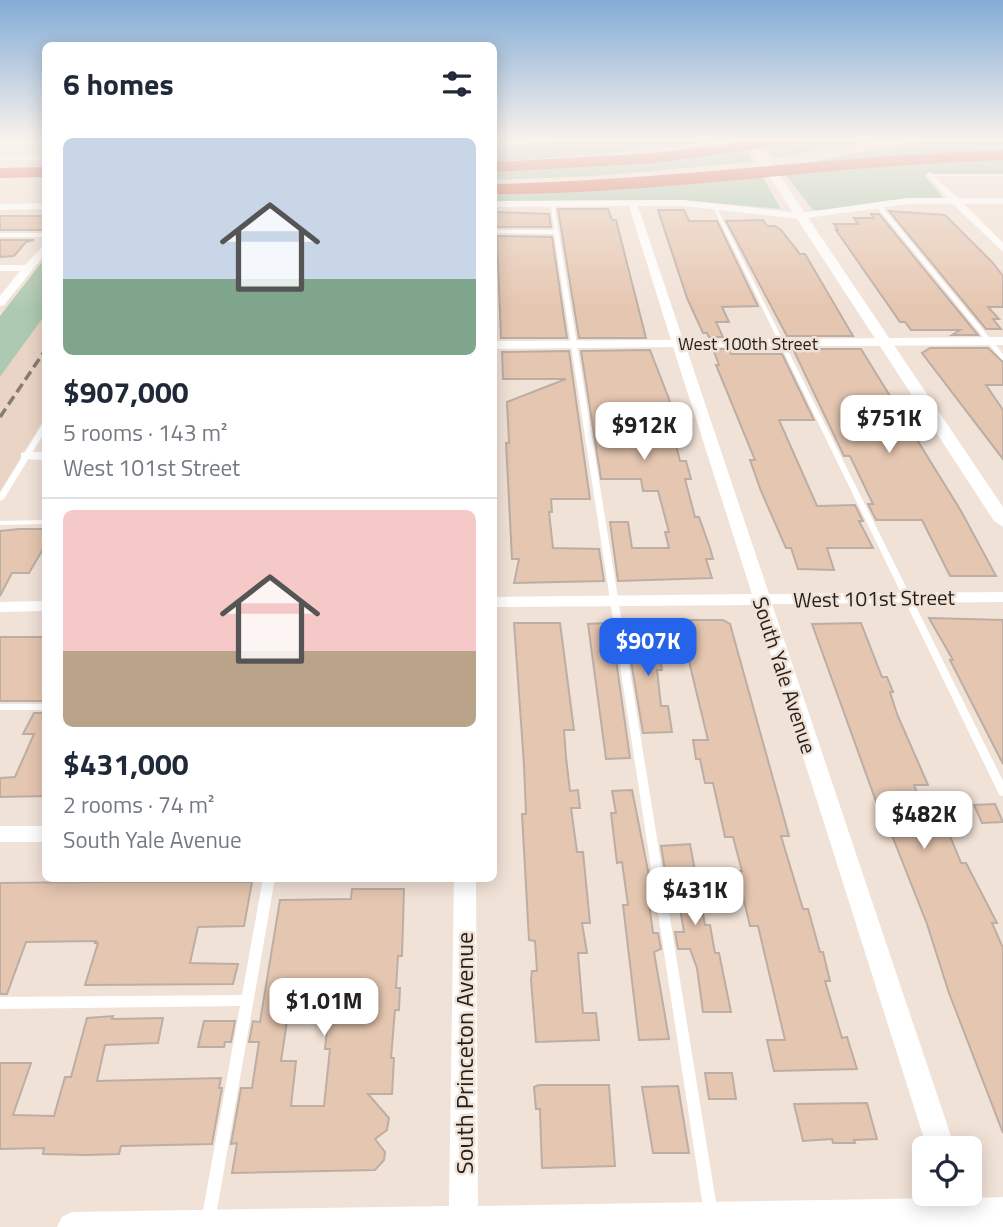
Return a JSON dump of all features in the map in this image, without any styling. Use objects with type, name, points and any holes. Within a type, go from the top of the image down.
[{"type":"street","points":[[787,196],[1003,521]]},
{"type":"street","points":[[951,196],[1003,249]]},
{"type":"street","points":[[497,204],[632,202],[714,206],[800,216],[835,214],[878,205],[1003,201]]},
{"type":"street","name":"South Yale Avenue","points":[[632,202],[937,1136]]},
{"type":"street","points":[[0,206],[42,206]]},
{"type":"street","points":[[0,303],[42,251]]},
{"type":"street","points":[[0,268],[28,268]]},
{"type":"street","name":"West 100th Street","points":[[497,345],[1003,341]]},
{"type":"street","points":[[26,456],[42,456]]},
{"type":"street","name":"West 101st Street","points":[[497,602],[1003,597]]},
{"type":"street","points":[[0,607],[42,606]]},
{"type":"street","points":[[0,834],[42,834]]},
{"type":"street","name":"South Princeton Avenue","points":[[463,1224],[465,882]]},
{"type":"street","points":[[72,1227],[713,1222],[962,1211],[1003,1212]]},
{"type":"lane","points":[[552,203],[713,1222]]},
{"type":"lane","points":[[878,205],[1003,358]]},
{"type":"lane","points":[[714,206],[1003,792]]},
{"type":"lane","points":[[497,232],[556,232]]},
{"type":"lane","points":[[0,235],[42,235]]},
{"type":"lane","points":[[0,499],[42,430]]},
{"type":"lane","points":[[0,523],[42,522]]},
{"type":"lane","points":[[0,707],[42,707]]},
{"type":"lane","points":[[207,1226],[268,882]]},
{"type":"lane","points":[[0,1003],[247,1000]]},
{"type":"shaded area","points":[[42,319],[42,422],[0,491],[0,377]]},
{"type":"green space","points":[[497,196],[774,196],[781,209],[678,200],[497,201]]},
{"type":"green space","points":[[802,196],[943,198],[891,200],[813,210]]},
{"type":"green space","points":[[42,262],[42,319],[0,377],[0,316]]},
{"type":"building","points":[[558,209],[608,209],[612,220],[616,220],[646,338],[579,338]]},
{"type":"building","points":[[658,210],[684,210],[689,221],[717,221],[758,306],[722,307],[729,322],[716,322],[723,337],[709,337],[707,333],[703,333],[687,298]]},
{"type":"building","points":[[889,211],[945,215],[992,262],[1003,276],[1003,307],[988,307],[999,319],[993,319],[1001,329],[986,329]]},
{"type":"building","points":[[497,212],[549,214],[551,227],[497,227]]},
{"type":"building","points":[[871,214],[879,214],[978,335],[952,335],[960,330],[911,330],[905,322],[900,322],[834,224],[858,224],[854,218],[874,218]]},
{"type":"building","points":[[0,216],[42,216],[42,230],[0,230]]},
{"type":"building","points":[[763,220],[767,226],[775,226],[781,230],[800,254],[805,254],[853,336],[787,336],[726,221]]},
{"type":"building","points":[[497,236],[552,237],[567,338],[501,338]]},
{"type":"building","points":[[0,240],[34,240],[26,242],[14,256],[0,257]]},
{"type":"building","points":[[930,348],[988,348],[1003,362],[1003,385],[986,385],[1003,410],[1003,459],[922,353]]},
{"type":"building","points":[[713,349],[729,349],[731,354],[782,354],[814,420],[779,420],[817,506],[855,505],[863,521],[859,521],[873,548],[827,548],[834,570],[798,569],[791,548],[786,548],[761,491],[750,460],[755,460],[716,365],[719,365]]},
{"type":"building","points":[[793,349],[861,349],[961,511],[996,576],[950,576],[922,520],[876,520],[868,504],[873,504],[850,456],[844,456]]},
{"type":"building","points":[[650,350],[669,399],[674,420],[670,420],[680,461],[686,461],[691,479],[685,479],[695,517],[699,517],[713,559],[706,559],[712,578],[618,581],[610,522],[628,522],[632,548],[669,548],[665,532],[669,532],[658,491],[643,491],[641,479],[601,479],[581,351]]},
{"type":"building","points":[[569,351],[590,499],[551,499],[552,512],[549,512],[553,548],[599,549],[604,581],[514,583],[519,559],[512,559],[506,443],[509,443],[507,402],[566,379],[503,379],[502,352]]},
{"type":"building","points":[[42,529],[42,551],[29,573],[12,573],[0,596],[0,531]]},
{"type":"building","points":[[929,618],[1003,620],[1003,764],[950,660],[953,660]]},
{"type":"building","points":[[679,620],[723,620],[730,624],[789,836],[781,836],[803,909],[808,909],[820,952],[823,952],[830,981],[825,981],[842,1038],[847,1037],[857,1069],[774,1071],[767,1040],[785,1040],[758,926],[750,926],[742,892],[739,892],[735,871],[742,871],[733,837],[725,837],[713,783],[705,783],[700,759],[696,759],[693,740],[708,740]]},
{"type":"building","points":[[514,623],[560,623],[574,730],[564,730],[566,757],[570,791],[578,790],[580,808],[571,808],[577,852],[583,852],[590,923],[582,923],[587,953],[578,953],[583,1013],[596,1013],[599,1040],[536,1042],[531,980],[532,971],[537,971],[535,941],[529,940],[522,814],[526,814],[524,765]]},
{"type":"building","points":[[861,623],[882,677],[887,677],[897,714],[928,785],[914,785],[930,826],[946,826],[961,863],[966,863],[997,923],[992,923],[1003,948],[1003,1133],[949,993],[927,924],[893,838],[882,818],[812,624]]},
{"type":"building","points":[[588,624],[611,625],[630,758],[606,759]]},
{"type":"building","points":[[654,624],[662,670],[657,670],[661,706],[668,706],[672,732],[643,733],[625,625]]},
{"type":"building","points":[[0,637],[42,637],[42,701],[0,701]]},
{"type":"building","points":[[34,713],[42,713],[42,796],[0,797],[0,778],[15,777],[34,734],[23,734]]},
{"type":"building","points":[[632,790],[653,896],[648,896],[653,933],[658,933],[661,949],[654,952],[669,1039],[639,1040],[623,905],[628,905],[622,862],[617,863],[611,813],[616,813],[612,791]]},
{"type":"building","points":[[995,804],[1003,822],[982,823],[974,805]]},
{"type":"building","points":[[690,844],[705,925],[710,925],[715,953],[719,953],[731,1012],[703,1012],[697,968],[690,949],[678,949],[675,932],[684,932],[678,896],[669,896],[661,846]]},
{"type":"building","points":[[252,882],[244,926],[198,927],[190,963],[238,964],[233,984],[85,985],[98,943],[95,943],[96,941],[26,942],[7,994],[0,994],[0,883]]},
{"type":"building","points":[[352,889],[404,889],[402,956],[398,956],[396,988],[400,988],[399,1010],[395,1010],[391,1058],[394,1058],[392,1094],[368,1094],[389,1118],[387,1130],[375,1139],[385,1152],[384,1160],[375,1170],[232,1173],[237,1143],[231,1144],[241,1088],[252,1088],[259,1042],[249,1042],[253,1021],[260,1022],[280,900],[351,899]],"holes":[[[289,1008],[329,1010],[325,1049],[330,1049],[324,1106],[291,1106],[296,1061],[281,1061]]]},
{"type":"building","points":[[113,1016],[112,1019],[163,1018],[158,1043],[105,1045],[97,1081],[221,1078],[219,1088],[222,1088],[212,1144],[121,1146],[119,1154],[85,1155],[43,1154],[44,1148],[0,1149],[0,1063],[31,1063],[13,1115],[54,1116],[65,1077],[71,1077],[87,1018]]},
{"type":"building","points":[[204,1021],[235,1021],[231,1042],[225,1042],[224,1047],[198,1047]]},
{"type":"building","points":[[705,1073],[732,1073],[736,1099],[709,1099]]},
{"type":"building","points":[[609,1085],[615,1166],[542,1168],[540,1109],[536,1109],[534,1087]]},
{"type":"building","points":[[678,1086],[689,1153],[653,1153],[642,1087]]},
{"type":"building","points":[[867,1103],[877,1139],[854,1140],[855,1143],[833,1143],[832,1139],[803,1141],[794,1104]]},
{"type":"railway","points":[[0,417],[42,355]]}]
